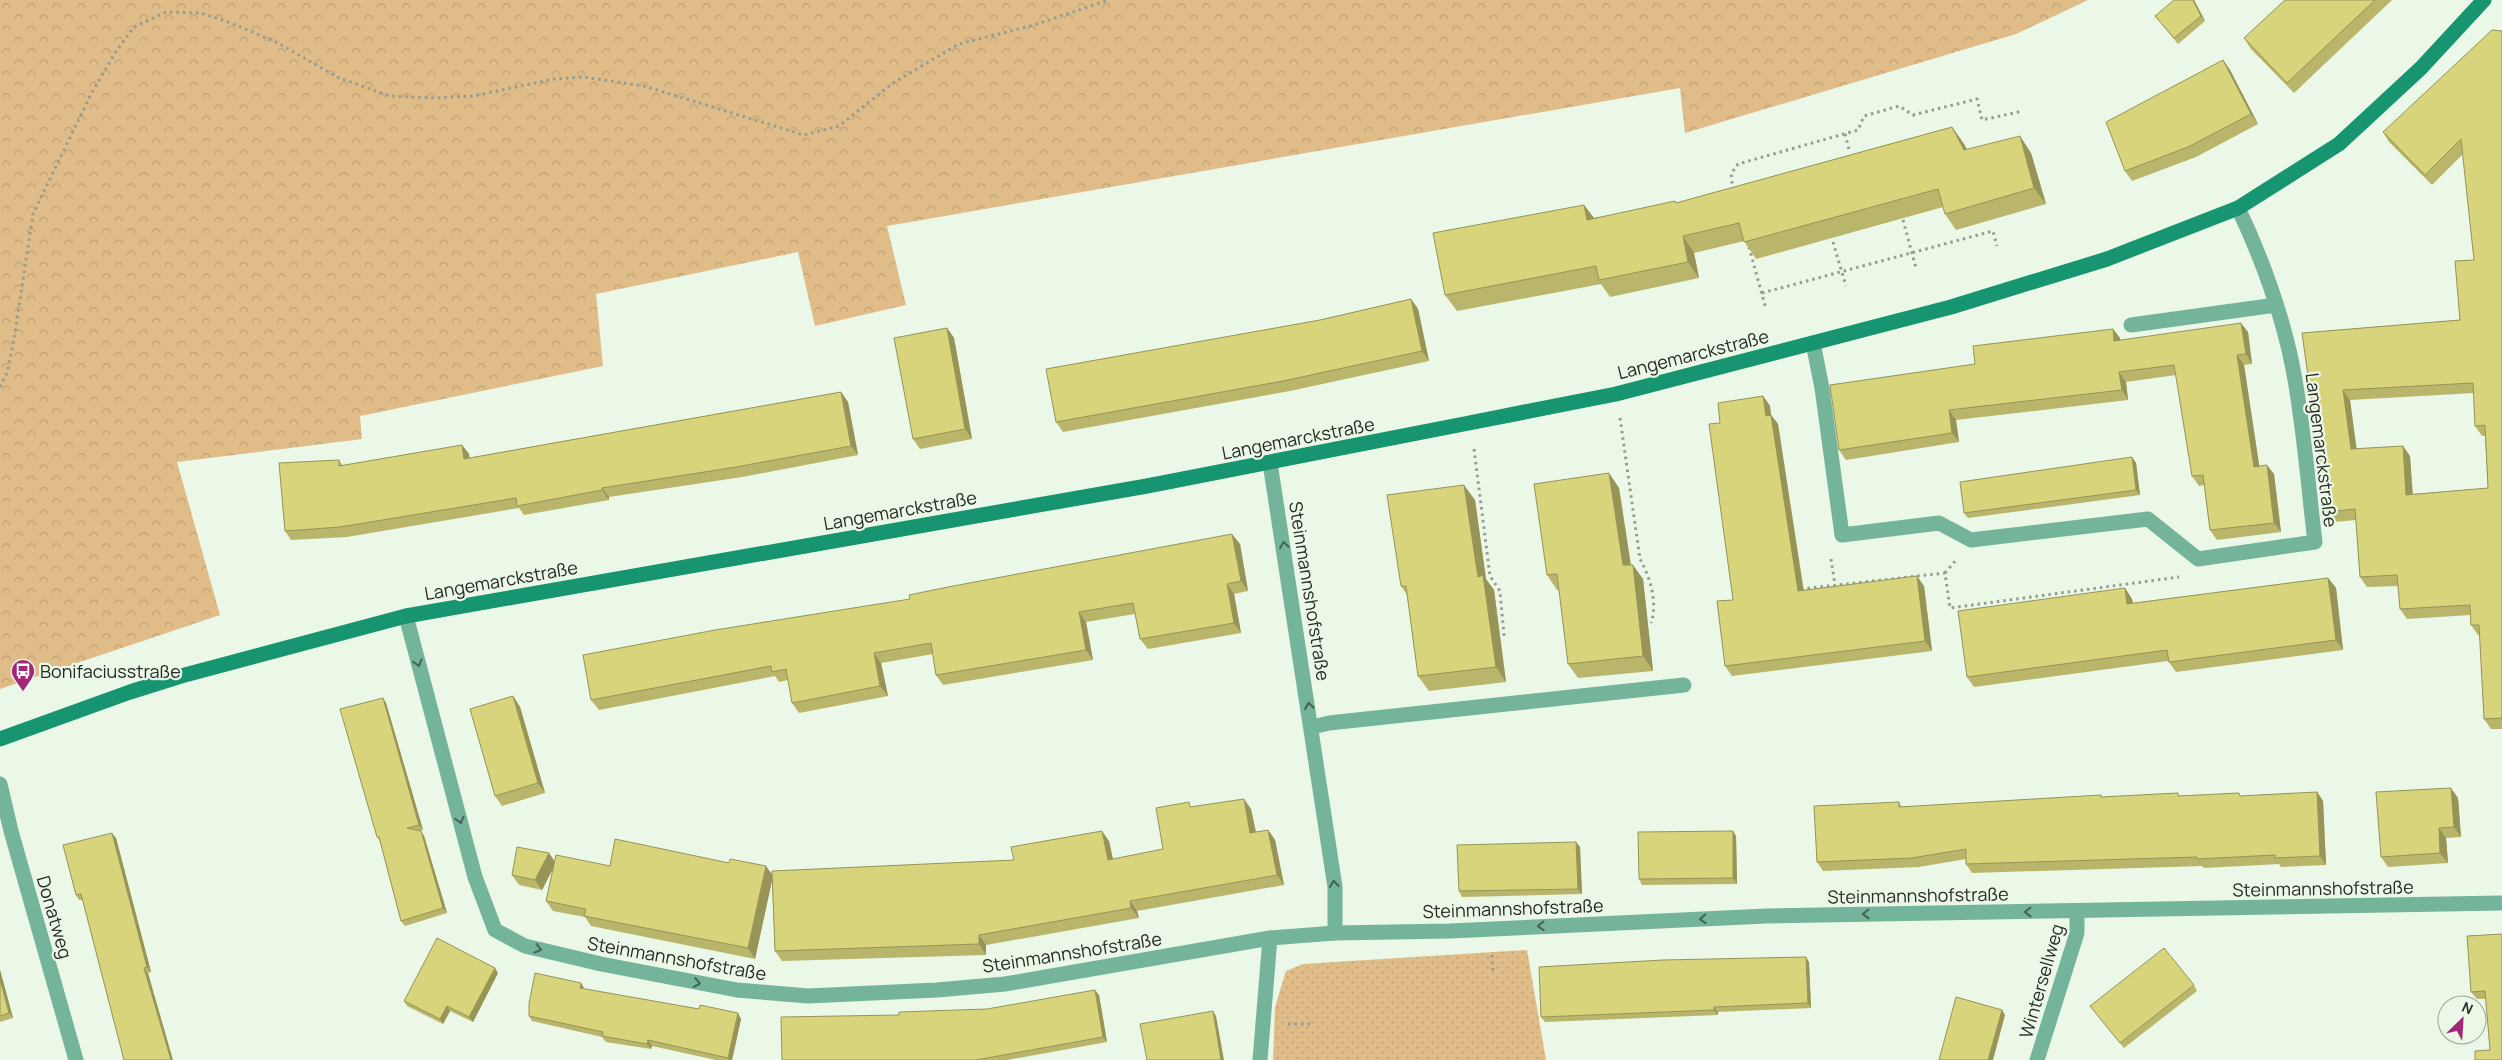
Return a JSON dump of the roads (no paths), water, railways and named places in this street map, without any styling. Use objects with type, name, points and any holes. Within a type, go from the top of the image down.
[{"type":"street","name":"Langemarckstraße","points":[[0,739],[130,692],[181,676],[406,616],[1270,463],[1616,394],[1951,307],[2107,259],[2238,208],[2339,144],[2421,68],[2474,6],[2484,0]]},
{"type":"street","name":"Langemarckstraße","points":[[1813,343],[1822,388],[1842,535],[1939,523],[1971,540],[2148,519],[2198,559],[2315,542],[2293,368],[2276,305],[2253,238],[2238,208]]},
{"type":"street","points":[[2131,326],[2276,305]]},
{"type":"street","name":"Steinmannshofstraße","points":[[1270,463],[1312,727],[1334,887],[1335,933]]},
{"type":"street","name":"Steinmannshofstraße","points":[[406,616],[475,877],[495,930],[525,946],[601,964],[737,990],[808,996],[937,990],[1005,984],[1270,938],[1335,933],[1450,931],[1766,916],[2502,903]]},
{"type":"street","points":[[1312,727],[1329,723],[1684,685]]},
{"type":"street","name":"Donatweg","points":[[0,784],[5,834],[76,1060]]},
{"type":"street","name":"Wintersellweg","points":[[2037,1060],[2077,932],[2077,911]]},
{"type":"street","points":[[1260,1060],[1270,938]]},
{"type":"place","name":"Bonifaciusstraße","points":[[23,692]]}]
